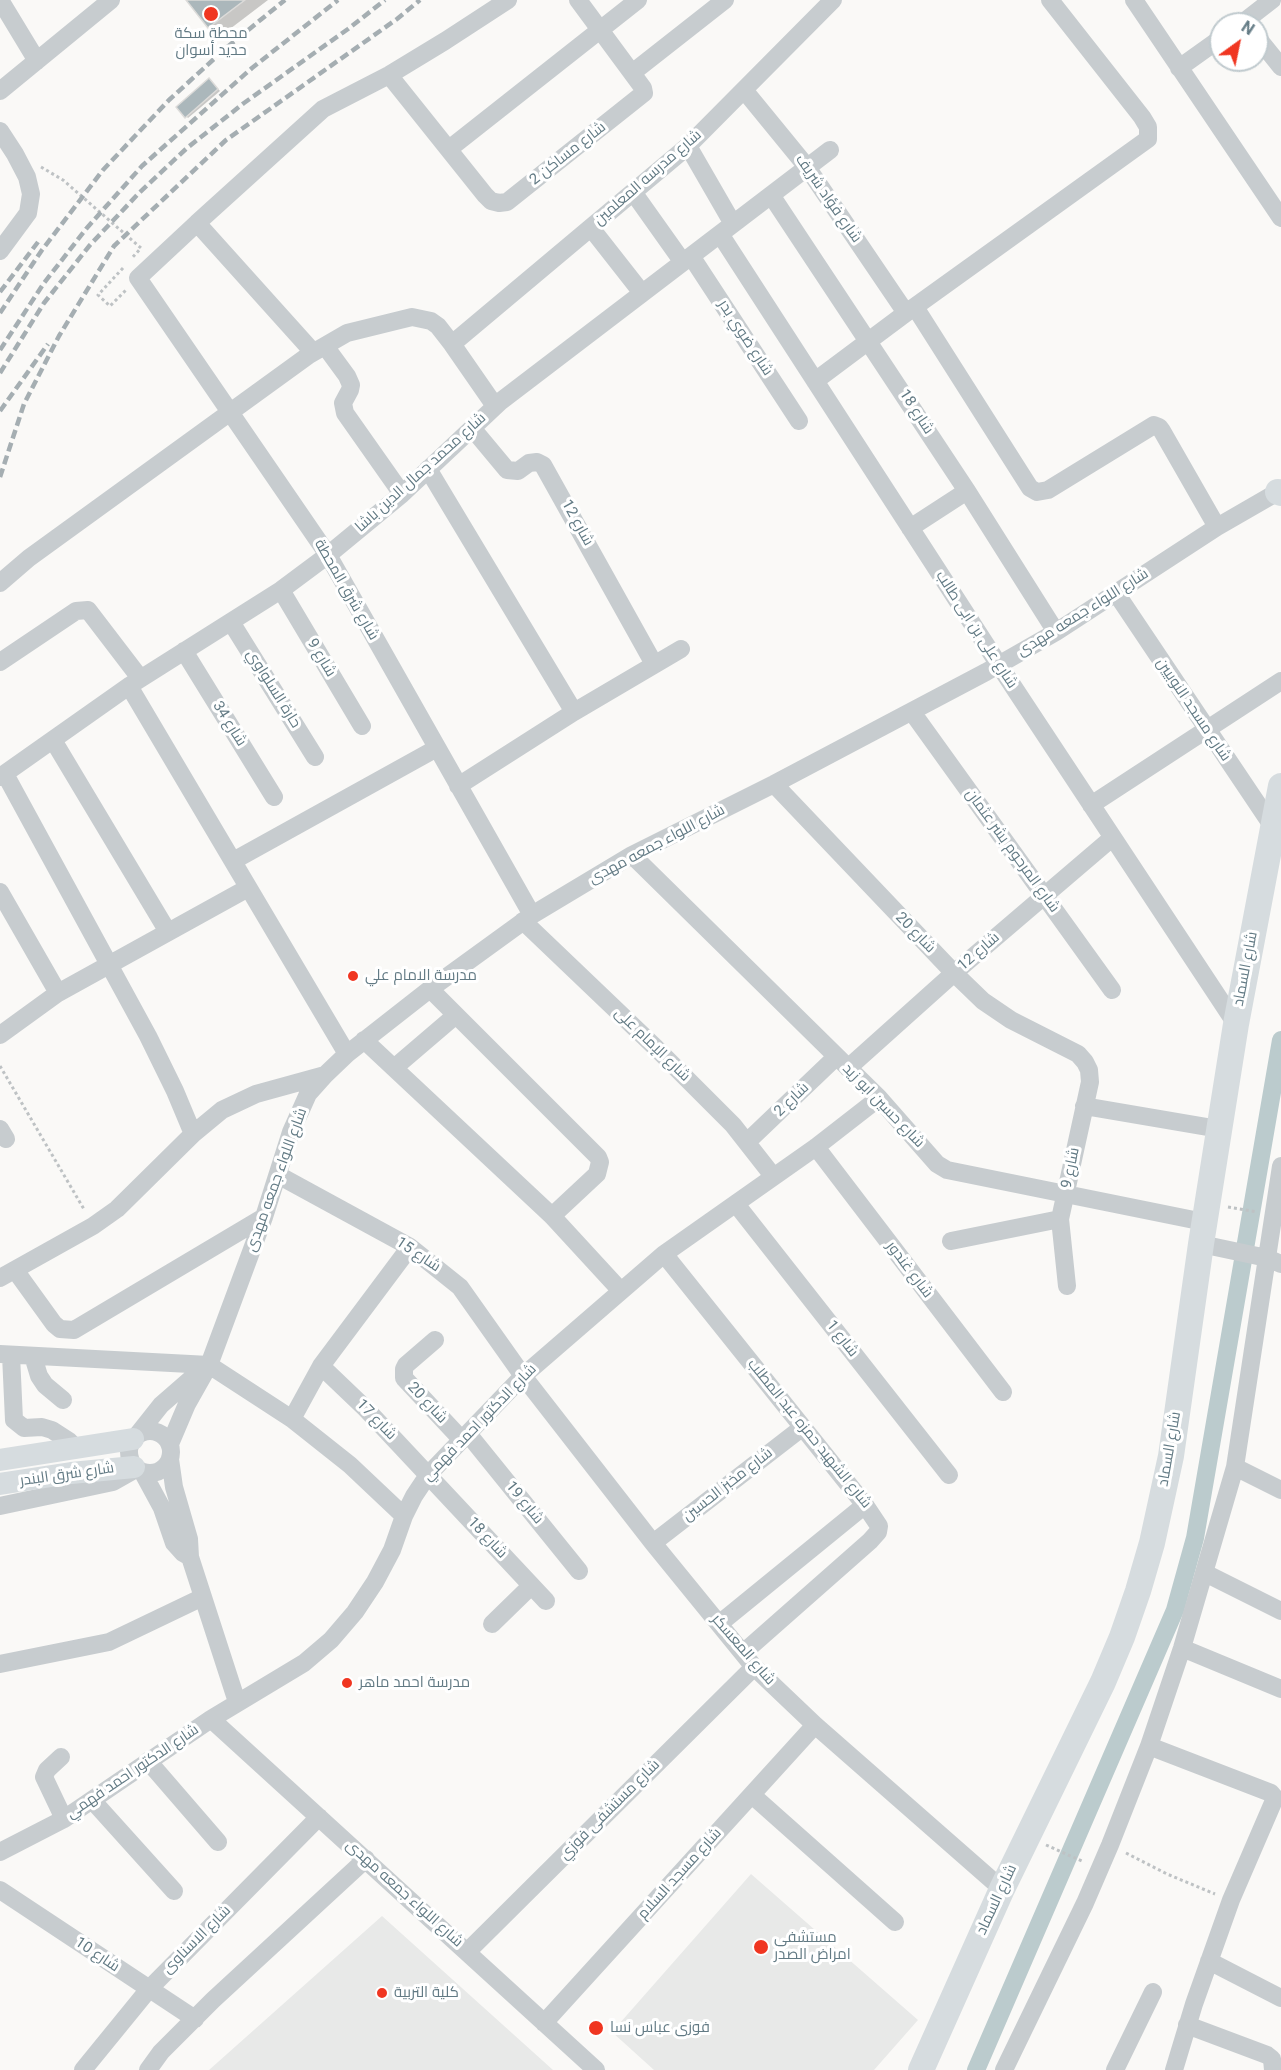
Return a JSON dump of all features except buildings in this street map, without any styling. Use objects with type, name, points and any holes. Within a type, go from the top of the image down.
[{"type":"highway","name":"شارع السماد","points":[[921,2070],[1002,1889],[1103,1682],[1122,1637],[1152,1543],[1171,1456],[1210,1238],[1219,1129],[1236,1024],[1281,786]]},
{"type":"main road","name":"شارع شرق البندر","points":[[0,1460],[135,1436]]},
{"type":"main road","name":"شارع شرق البندر","points":[[0,1484],[71,1473],[138,1470]]},
{"type":"street","points":[[0,0],[37,61]]},
{"type":"street","points":[[0,91],[111,0]]},
{"type":"street","points":[[138,278],[312,117],[334,102],[389,75],[508,0]]},
{"type":"street","points":[[578,0],[632,73],[725,0]]},
{"type":"street","points":[[389,75],[449,150],[638,0]]},
{"type":"street","name":"شارع مدرسه المعلمين","points":[[452,344],[688,146],[833,0]]},
{"type":"street","points":[[815,381],[1148,139],[1148,127],[1142,117],[1050,0]]},
{"type":"street","points":[[1134,0],[1281,218]]},
{"type":"street","points":[[1257,12],[1272,0]]},
{"type":"street","points":[[1179,68],[1209,47]]},
{"type":"street","points":[[1269,52],[1281,67]]},
{"type":"street","name":"شارع مساكن 2","points":[[449,150],[491,201],[507,202],[642,95],[643,88],[632,73]]},
{"type":"street","name":"شارع فؤاد شريف","points":[[744,90],[807,167],[910,310],[1030,488],[1037,492],[1048,490],[1154,425],[1162,431],[1217,527]]},
{"type":"street","points":[[0,131],[15,154],[31,170],[28,213],[0,251]]},
{"type":"street","name":"شارع على بن ابى طالب","points":[[688,146],[726,229],[815,381],[1112,838],[1236,1024]]},
{"type":"street","name":"شارع محمد جمال الدين باشا","points":[[2,775],[134,682],[280,591],[328,555],[402,494],[495,406],[830,150]]},
{"type":"street","name":"شارع ضوي بدر","points":[[633,192],[687,258],[799,421]]},
{"type":"street","name":"شارع 18","points":[[771,195],[968,491],[1056,632]]},
{"type":"street","points":[[197,223],[347,376],[351,385],[343,403],[345,413],[402,494]]},
{"type":"street","points":[[591,228],[642,293]]},
{"type":"street","name":"شارع شرق المحطة","points":[[138,278],[328,555],[458,786],[528,918]]},
{"type":"street","points":[[0,583],[29,558],[230,412],[319,349],[347,333],[412,317],[431,321],[452,344],[495,406]]},
{"type":"street","name":"شارع 12","points":[[472,428],[507,470],[518,471],[529,463],[537,462],[543,465],[654,664]]},
{"type":"street","points":[[428,469],[574,712]]},
{"type":"street","points":[[910,528],[968,491]]},
{"type":"street","name":"شارع اللواء جمعه مهدى","points":[[170,1452],[187,1404],[209,1365],[264,1217],[291,1132],[308,1094],[347,1054],[430,989],[528,918],[632,855],[774,784],[999,665],[1056,632],[1217,527],[1280,492]]},
{"type":"street","name":"شارع 9","points":[[280,591],[362,726]]},
{"type":"street","name":"شارع مسجد النوبيين","points":[[1116,593],[1206,730],[1273,826]]},
{"type":"street","points":[[0,662],[76,611],[88,610],[134,682],[248,888],[347,1054]]},
{"type":"street","name":"حارة السلواوي","points":[[231,622],[315,757]]},
{"type":"street","points":[[458,786],[574,712],[681,649]]},
{"type":"street","name":"شارع 34","points":[[184,651],[274,797]]},
{"type":"street","points":[[1091,805],[1281,681]]},
{"type":"street","name":"شارع المرحوم بشر عثمان","points":[[912,712],[1112,990]]},
{"type":"street","points":[[53,740],[168,932]]},
{"type":"street","points":[[233,861],[437,748]]},
{"type":"street","points":[[2,775],[159,1057],[193,1134]]},
{"type":"street","name":"شارع 20","points":[[774,784],[983,1001],[1011,1020],[1078,1054]]},
{"type":"street","name":"شارع 12","points":[[842,1063],[954,973],[1112,838]]},
{"type":"street","name":"شارع حسين ابو زيد","points":[[632,855],[879,1098],[937,1164],[947,1170],[1065,1194],[1210,1238],[1266,1259]]},
{"type":"street","points":[[0,1035],[58,993],[248,888]]},
{"type":"street","points":[[0,892],[58,993]]},
{"type":"street","name":"شارع الإمام على","points":[[528,918],[747,1142],[774,1176]]},
{"type":"street","points":[[430,989],[598,1156],[600,1162],[597,1173],[552,1216]]},
{"type":"street","points":[[394,1068],[456,1015]]},
{"type":"street","points":[[364,1040],[552,1216],[621,1291]]},
{"type":"street","name":"شارع 9","points":[[1067,1286],[1060,1219],[1090,1082],[1089,1070],[1078,1054]]},
{"type":"street","name":"شارع 2","points":[[747,1142],[842,1063]]},
{"type":"street","points":[[264,1217],[74,1330],[60,1329],[54,1324],[7,1274],[93,1226],[117,1209],[193,1134],[222,1110],[256,1094],[325,1075]]},
{"type":"street","name":"شارع الدكتور احمد فهمي","points":[[0,1852],[64,1819],[237,1702],[304,1664],[331,1640],[355,1612],[375,1582],[392,1550],[404,1516],[428,1475],[523,1376],[664,1254],[816,1147],[879,1098]]},
{"type":"street","points":[[1084,1106],[1219,1129]]},
{"type":"street","name":"شارع غندور","points":[[816,1147],[1003,1392]]},
{"type":"street","points":[[1004,2070],[1085,1903],[1110,1845],[1149,1746],[1205,1573],[1235,1467],[1281,1166]]},
{"type":"street","name":"شارع 15","points":[[278,1174],[410,1247],[439,1269],[460,1287],[523,1376]]},
{"type":"street","name":"شارع 1","points":[[736,1204],[949,1475]]},
{"type":"street","points":[[951,1241],[1060,1219]]},
{"type":"street","points":[[292,1419],[321,1366],[410,1247]]},
{"type":"street","name":"شارع الشهيد حمزه عبد المطلب","points":[[664,1254],[865,1505],[879,1526],[878,1532],[742,1653]]},
{"type":"street","name":"شارع 20","points":[[435,1340],[406,1365],[404,1378],[465,1437]]},
{"type":"street","points":[[76,1448],[52,1430],[42,1427],[24,1428],[14,1420],[6,1354],[209,1365],[292,1419],[350,1465],[404,1516]]},
{"type":"street","points":[[33,1356],[39,1376],[45,1385],[63,1400]]},
{"type":"street","points":[[190,1557],[174,1543],[159,1502],[128,1453],[129,1445],[135,1436],[174,1392],[209,1365]]},
{"type":"street","name":"شارع 17","points":[[321,1366],[366,1409],[428,1475]]},
{"type":"street","name":"شارع المعسكر","points":[[523,1376],[653,1543],[754,1667],[815,1725],[1002,1889]]},
{"type":"street","name":"شارع مخبز الحسين","points":[[653,1543],[802,1427]]},
{"type":"street","points":[[135,1436],[145,1431],[160,1433],[170,1452],[174,1487],[189,1539],[190,1557],[237,1702]]},
{"type":"street","name":"شارع 19","points":[[465,1437],[579,1572]]},
{"type":"street","points":[[0,1506],[113,1482],[138,1470],[159,1472],[166,1466],[170,1452]]},
{"type":"street","points":[[1235,1467],[1281,1490]]},
{"type":"street","name":"شارع 18","points":[[428,1475],[546,1601]]},
{"type":"street","points":[[719,1624],[865,1505]]},
{"type":"street","points":[[1205,1573],[1281,1611]]},
{"type":"street","points":[[492,1624],[531,1586]]},
{"type":"street","points":[[0,1664],[109,1642],[203,1597]]},
{"type":"street","points":[[1182,1648],[1281,1688]]},
{"type":"street","name":"شارع مستشفى فوزي","points":[[467,1952],[754,1667]]},
{"type":"street","name":"شارع اللواء جمعه مهدى","points":[[211,1719],[596,2070]]},
{"type":"street","name":"شارع مسجد السلام","points":[[544,2022],[815,1725]]},
{"type":"street","points":[[1149,1746],[1271,1793],[1275,1798],[1231,1900],[1174,2070]]},
{"type":"street","points":[[61,1756],[47,1770],[44,1777],[64,1819]]},
{"type":"street","points":[[147,1761],[218,1842]]},
{"type":"street","points":[[752,1795],[895,1922]]},
{"type":"street","points":[[92,1800],[174,1891]]},
{"type":"street","name":"شارع الاسناوى","points":[[83,2070],[149,1989],[319,1817]]},
{"type":"street","points":[[148,2070],[161,2052],[195,2019],[366,1860]]},
{"type":"street","name":"شارع 10","points":[[0,1890],[195,2019]]},
{"type":"street","points":[[1209,1961],[1281,1998]]},
{"type":"street","points":[[1115,2070],[1153,1992]]},
{"type":"street","points":[[1188,2025],[1267,2055],[1272,2059],[1273,2070]]},
{"type":"path","points":[[31,170],[63,180],[141,248],[98,295],[110,306],[138,278]]},
{"type":"path","points":[[0,1066],[93,1226]]},
{"type":"path","points":[[1230,1207],[1266,1213]]},
{"type":"path","points":[[1045,1845],[1089,1864]]},
{"type":"path","points":[[1110,1845],[1167,1874],[1231,1900]]},
{"type":"shaded area","name":"مستشفى امراض الصدر","points":[[751,1874],[918,2020],[874,2070],[654,2070],[612,2032]]},
{"type":"shaded area","name":"كلية التربية","points":[[382,1916],[553,2070],[209,2070]]},
{"type":"waterway","points":[[976,2070],[1175,1610],[1195,1538],[1281,1040]]},
{"type":"railway","points":[[0,313],[42,250],[103,170],[169,100],[226,48],[285,0]]},
{"type":"railway","points":[[0,350],[44,283],[86,229],[142,166],[252,68],[338,0]]},
{"type":"railway","points":[[0,373],[44,303],[90,245],[139,193],[187,148],[244,103],[385,0]]},
{"type":"railway","points":[[0,477],[24,404],[59,336],[114,246],[226,140],[397,19],[420,0]]},
{"type":"railway","points":[[0,292],[38,242]]},
{"type":"railway","points":[[0,411],[48,344]]},
{"type":"place","name":"محطة سكة حديد أسوان","points":[[211,14]]},
{"type":"place","name":"مدرسة الامام علي","points":[[353,976]]},
{"type":"place","name":"مدرسة احمد ماهر","points":[[347,1683]]},
{"type":"place","name":"مستشفى امراض الصدر","points":[[761,1947]]},
{"type":"place","name":"كلية التربية","points":[[382,1993]]},
{"type":"place","name":"فوزى عباس نسا","points":[[596,2028]]}]
